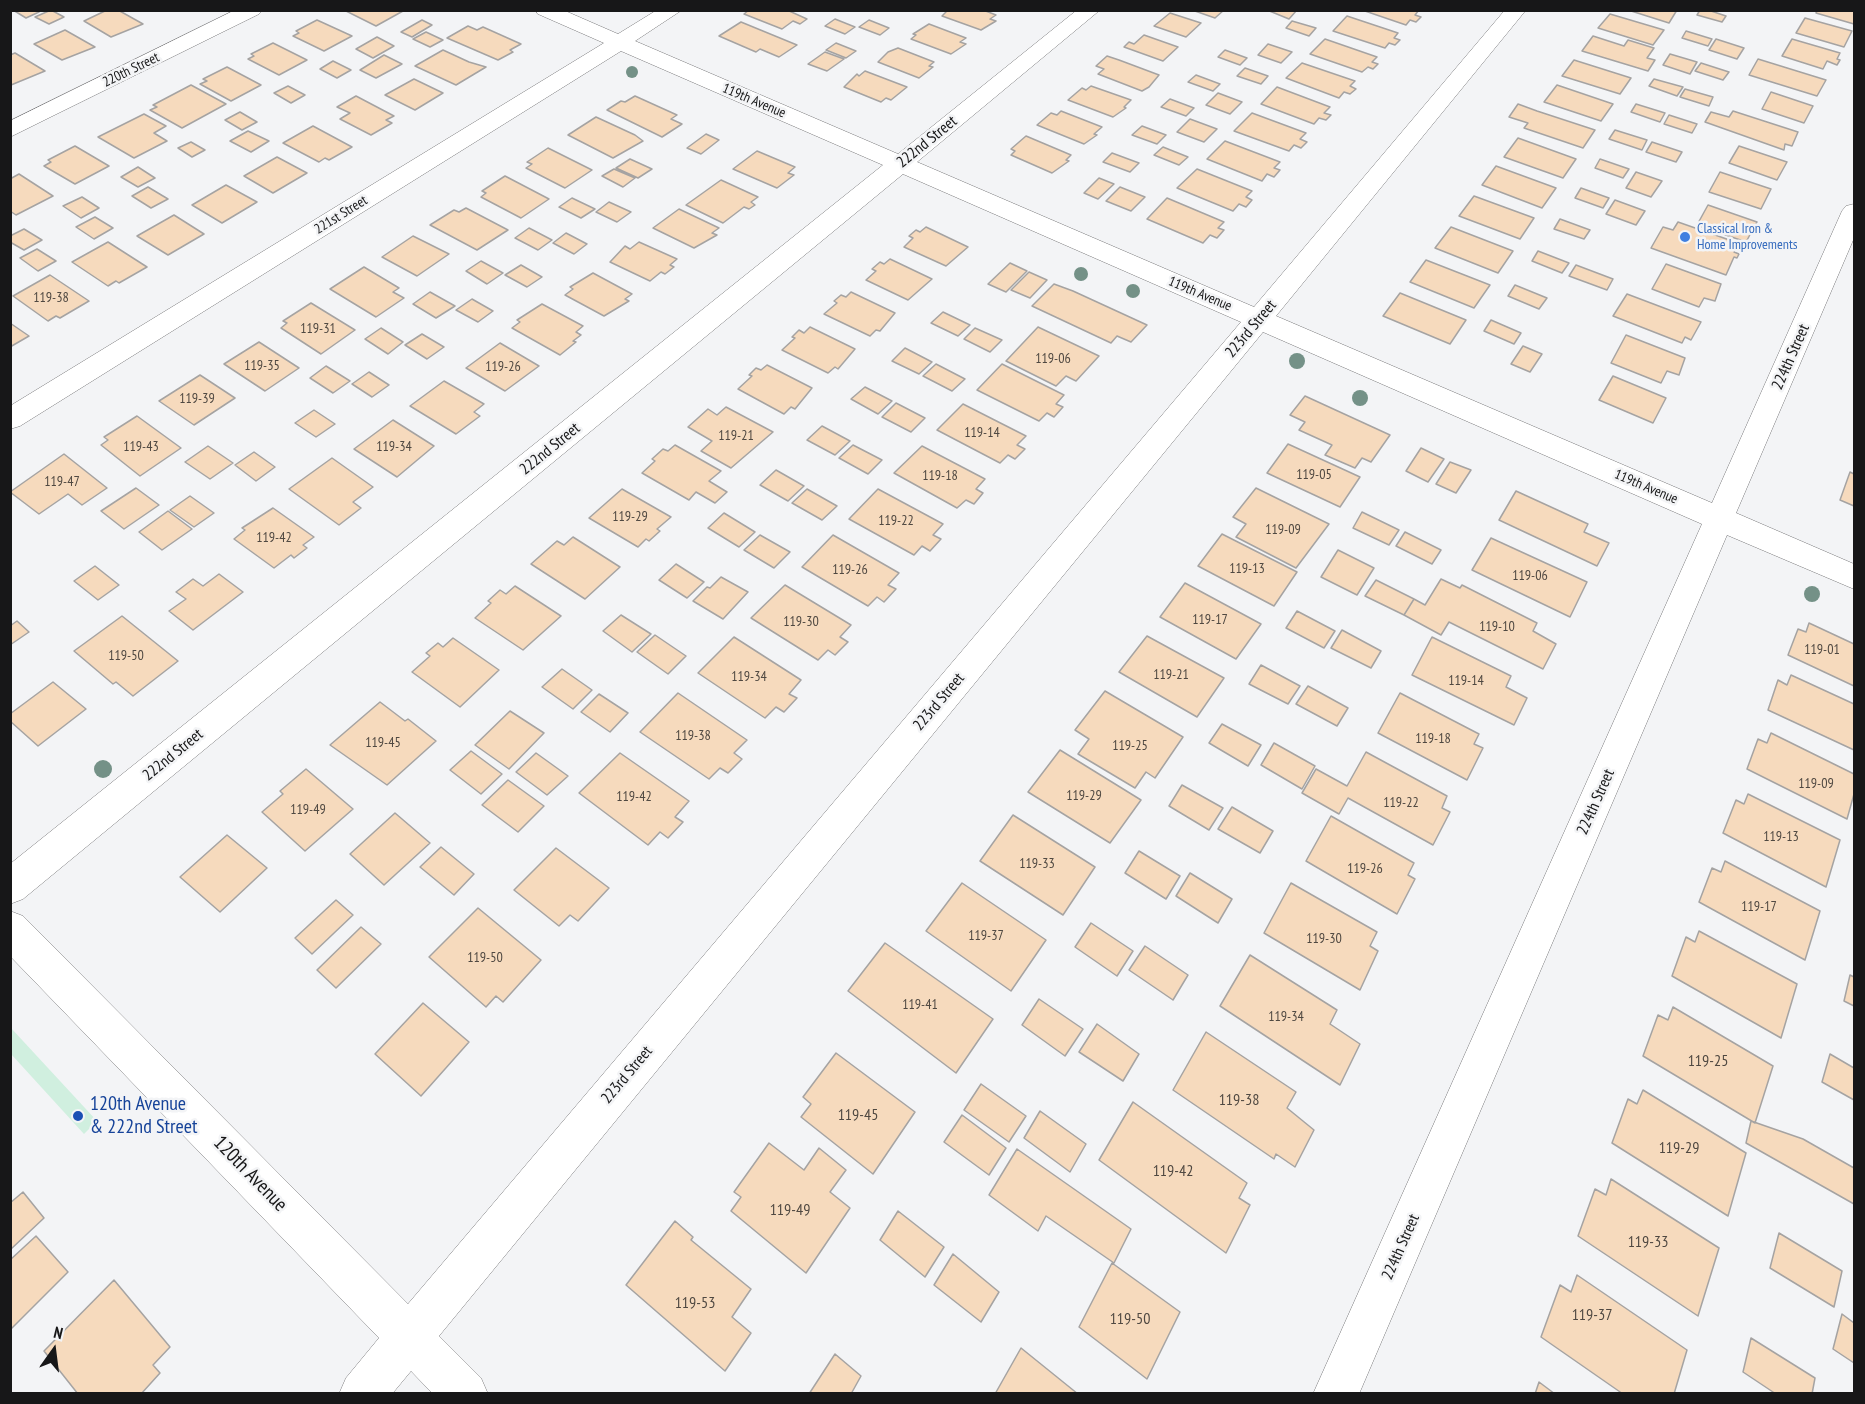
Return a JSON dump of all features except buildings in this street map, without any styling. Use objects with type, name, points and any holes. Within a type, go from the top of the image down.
[{"type":"street","name":"220th Street","points":[[10,130],[252,10]]},
{"type":"street","name":"119th Avenue","points":[[545,10],[1854,577]]},
{"type":"street","name":"221st Street","points":[[10,418],[672,10]]},
{"type":"street","name":"222nd Street","points":[[10,887],[1090,10]]},
{"type":"street","name":"223rd Street","points":[[362,1394],[1516,10]]},
{"type":"street","name":"224th Street","points":[[1336,1394],[1854,211]]},
{"type":"street","name":"120th Avenue","points":[[10,929],[465,1394]]},
{"type":"green space","points":[[11,1028],[97,1121],[84,1134],[11,1054]]},
{"type":"place","name":"Classical Iron & Home Improvements","points":[[1685,237]]},
{"type":"place","name":"120th Avenue & 222nd Street","points":[[78,1116]]}]
